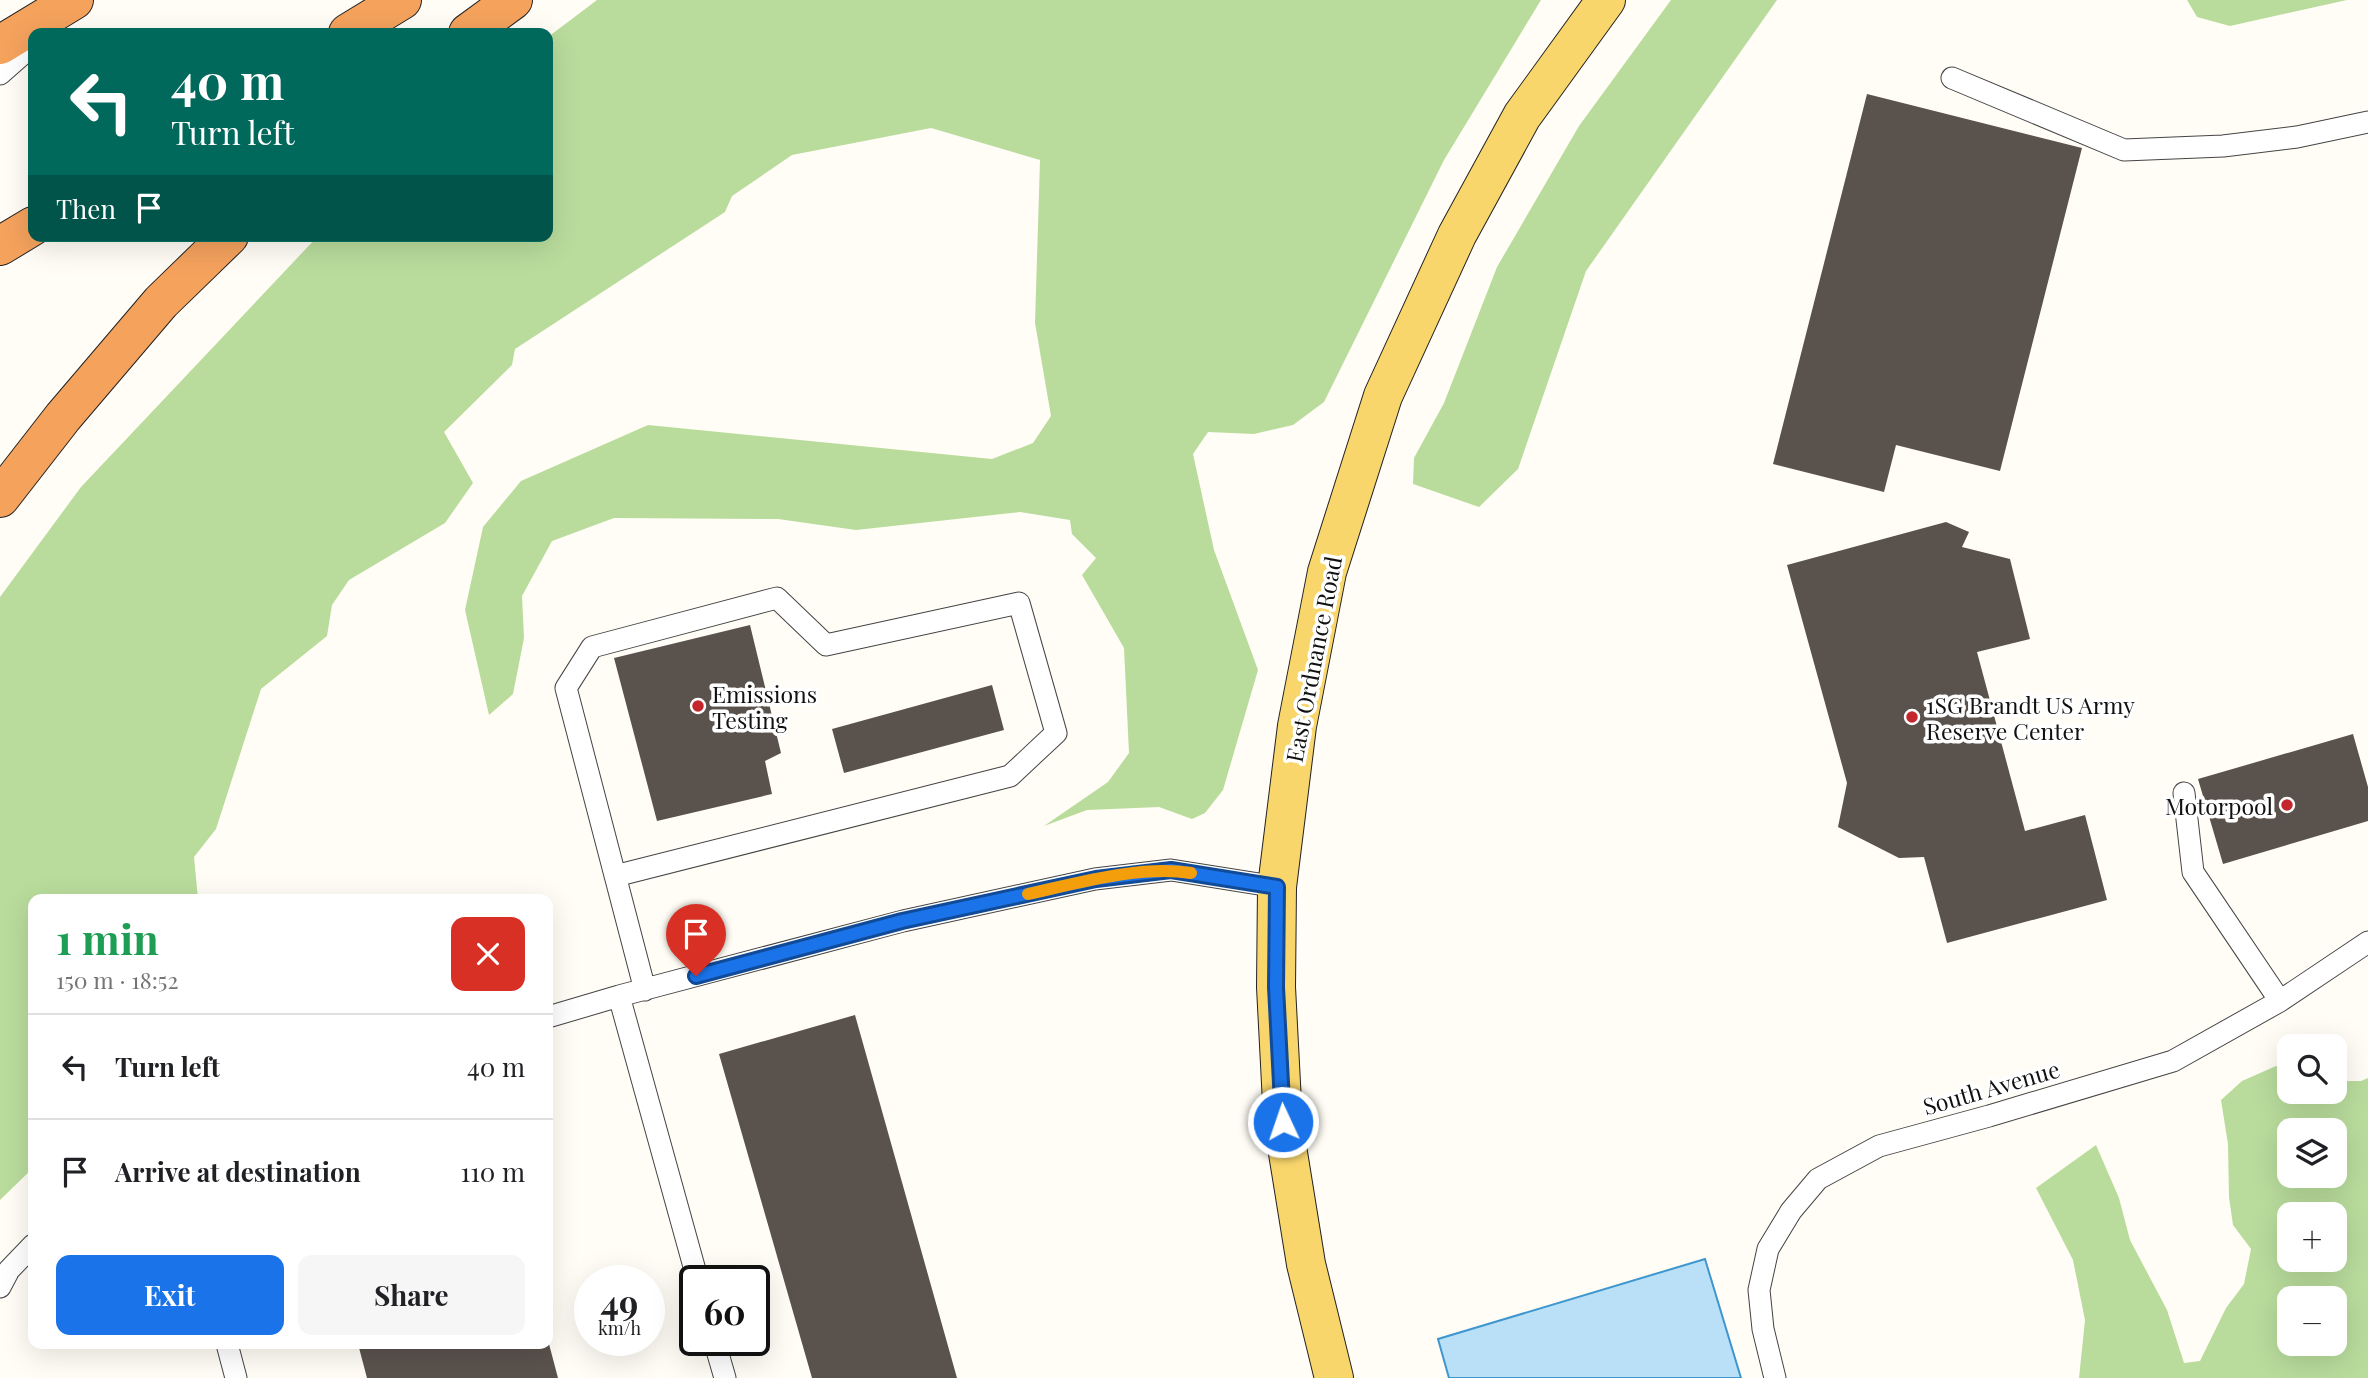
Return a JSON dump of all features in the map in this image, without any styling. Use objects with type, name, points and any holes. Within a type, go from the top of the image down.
[{"type":"highway","points":[[0,45],[74,0]]},
{"type":"highway","points":[[356,28],[402,0]]},
{"type":"highway","points":[[475,28],[513,0]]},
{"type":"highway","points":[[0,246],[28,229]]},
{"type":"highway","points":[[0,498],[63,417],[161,302],[223,242]]},
{"type":"main road","name":"East Ordnance Road","points":[[1334,1378],[1306,1264],[1283,1122],[1276,987],[1277,887],[1297,726],[1327,572],[1383,396],[1457,235],[1522,116],[1606,0]]},
{"type":"lane","points":[[52,28],[83,0]]},
{"type":"lane","points":[[0,74],[28,49]]},
{"type":"lane","points":[[1952,78],[2124,149],[2223,146],[2297,137],[2368,122]]},
{"type":"lane","points":[[615,876],[1010,776],[1056,733],[1019,603],[826,645],[777,598],[592,647],[566,688],[615,876],[645,990]]},
{"type":"lane","points":[[2184,793],[2193,872],[2280,1001]]},
{"type":"lane","points":[[553,1016],[902,921],[1096,879],[1171,870],[1277,887]]},
{"type":"lane","name":"South Avenue","points":[[1775,1378],[1763,1329],[1759,1290],[1768,1249],[1791,1211],[1818,1179],[1879,1146],[2173,1060],[2280,1001],[2368,942]]},
{"type":"lane","points":[[619,996],[694,1265]]},
{"type":"lane","points":[[0,1287],[9,1270],[28,1250]]},
{"type":"lane","points":[[228,1349],[236,1378]]},
{"type":"lane","points":[[719,1356],[725,1378]]},
{"type":"green space","points":[[597,0],[1541,0],[1444,160],[1324,402],[1293,425],[1254,434],[1208,432],[1193,454],[1214,550],[1258,670],[1223,790],[1205,813],[1192,819],[1159,807],[1087,810],[1044,826],[1108,782],[1129,753],[1124,648],[1082,575],[1096,558],[1072,534],[1070,520],[1020,512],[856,530],[778,519],[614,518],[552,541],[522,596],[524,638],[513,694],[489,715],[465,610],[483,527],[521,481],[648,425],[992,459],[1033,443],[1051,416],[1035,323],[1040,160],[931,128],[792,155],[732,196],[725,212],[515,349],[512,365],[444,432],[473,483],[445,523],[349,580],[332,605],[327,636],[261,689],[216,829],[194,857],[198,894],[28,894],[28,1173],[0,1200],[0,597],[81,487],[312,242],[553,242],[553,33]]},
{"type":"green space","points":[[1671,0],[1777,0],[1586,271],[1518,469],[1479,507],[1413,484],[1414,458],[1444,403],[1497,267],[1579,126]]},
{"type":"green space","points":[[2187,0],[2347,0],[2230,26],[2197,17]]},
{"type":"green space","points":[[2276,1066],[2277,1104],[2347,1104],[2347,1081],[2368,1078],[2368,1378],[2079,1378],[2085,1320],[2073,1260],[2036,1188],[2096,1145],[2119,1198],[2130,1240],[2167,1310],[2184,1363],[2200,1361],[2226,1308],[2244,1284],[2251,1249],[2233,1225],[2229,1197],[2228,1144],[2221,1100],[2242,1081]]},
{"type":"water","points":[[1705,1259],[1741,1378],[1449,1378],[1438,1339]]},
{"type":"building","points":[[1867,94],[2082,148],[2000,471],[1896,445],[1884,492],[1773,464]]},
{"type":"building","name":"1SG Brandt US Army Reserve Center","points":[[1946,522],[1969,532],[1962,547],[2010,559],[2030,639],[1977,652],[2025,831],[2085,815],[2107,900],[1947,943],[1924,857],[1899,858],[1838,827],[1847,783],[1787,565]]},
{"type":"building","name":"Emissions Testing","points":[[750,625],[781,753],[765,761],[772,794],[657,821],[614,658]]},
{"type":"building","points":[[992,685],[1004,730],[844,773],[832,729]]},
{"type":"building","name":"Motorpool","points":[[2353,734],[2368,787],[2368,821],[2223,864],[2198,779]]},
{"type":"building","points":[[855,1015],[957,1378],[812,1378],[719,1054]]},
{"type":"building","points":[[359,1349],[550,1349],[558,1378],[367,1378]]},
{"type":"slow traffic","points":[[1028,894],[1096,879],[1171,870],[1191,873]]},
{"type":"place","name":"Emissions Testing","points":[[698,706]]},
{"type":"place","name":"1SG Brandt US Army Reserve Center","points":[[1912,717]]},
{"type":"place","name":"Motorpool","points":[[2287,805]]},
{"type":"route","points":[[696,976],[902,921],[1096,879],[1171,870],[1277,887],[1276,987],[1283,1122]]}]
